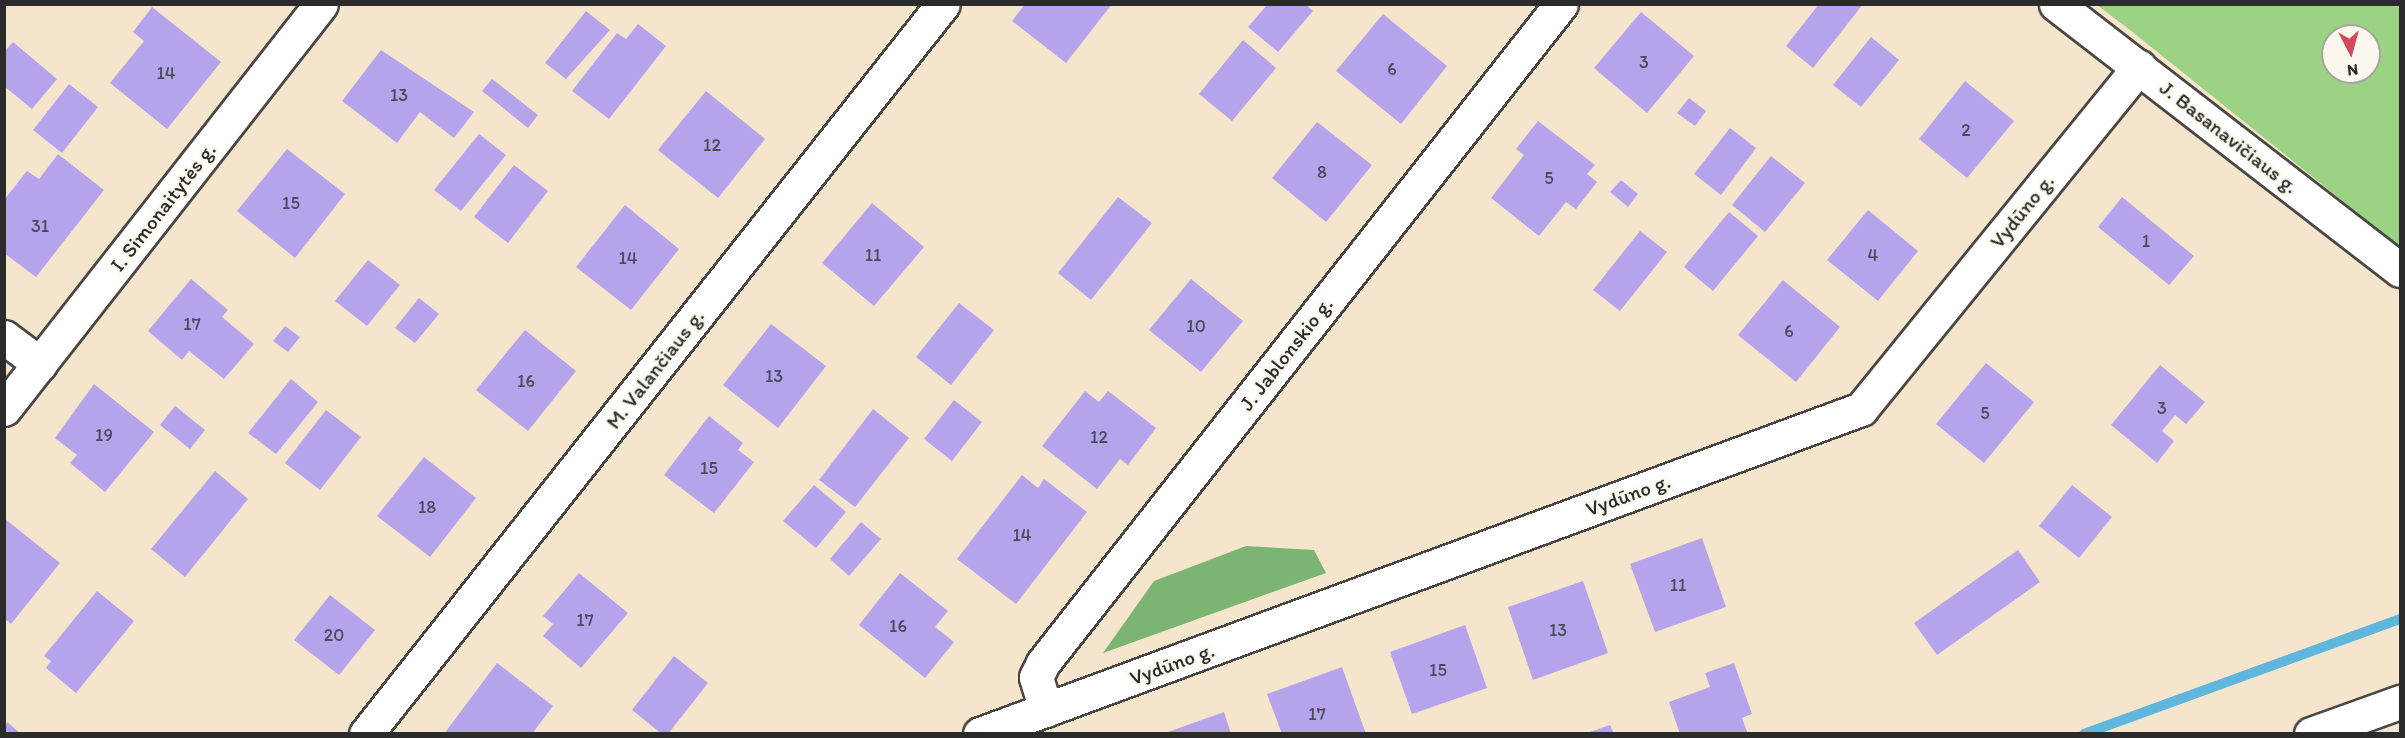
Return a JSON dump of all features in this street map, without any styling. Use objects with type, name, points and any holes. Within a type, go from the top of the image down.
[{"type":"street","name":"I. Simonaitytės g.","points":[[4,409],[321,4]]},
{"type":"street","name":"M. Valančiaus g.","points":[[366,734],[943,4]]},
{"type":"street","name":"J. Jablonskio g.","points":[[1046,710],[1036,677],[1043,663],[1561,4]]},
{"type":"street","name":"J. Basanavičiaus g.","points":[[2056,4],[2400,270]]},
{"type":"street","name":"Vydūno g.","points":[[980,734],[1861,409],[2139,67]]},
{"type":"street","points":[[4,337],[40,364]]},
{"type":"street","points":[[2311,734],[2400,702]]},
{"type":"green space","points":[[2097,5],[2400,5],[2400,247],[2130,30]]},
{"type":"green space","points":[[1246,546],[1314,550],[1326,573],[1103,653],[1154,581]]},
{"type":"building","points":[[1025,4],[1112,4],[1066,63],[1012,21]]},
{"type":"building","points":[[1268,4],[1305,4],[1313,11],[1278,52],[1248,27]]},
{"type":"building","points":[[1819,4],[1863,4],[1813,68],[1786,46]]},
{"type":"building","points":[[152,7],[221,62],[167,129],[110,83],[144,41],[133,32]]},
{"type":"building","points":[[586,11],[610,30],[566,79],[545,63]]},
{"type":"building","points":[[1641,12],[1694,56],[1647,113],[1594,68]]},
{"type":"building","points":[[1383,14],[1447,66],[1401,124],[1336,71]]},
{"type":"building","points":[[638,24],[666,46],[609,119],[572,91],[617,33],[626,39]]},
{"type":"building","points":[[1871,37],[1899,60],[1861,107],[1833,85]]},
{"type":"building","points":[[1243,40],[1276,68],[1232,121],[1199,94]]},
{"type":"building","points":[[13,42],[57,79],[32,109],[4,86],[4,52]]},
{"type":"building","points":[[381,50],[474,112],[454,138],[420,112],[397,143],[342,101]]},
{"type":"building","points":[[492,79],[538,115],[528,128],[482,91]]},
{"type":"building","points":[[1965,81],[2014,121],[1967,178],[1919,139]]},
{"type":"building","points":[[69,84],[98,107],[62,153],[33,130]]},
{"type":"building","points":[[706,91],[765,139],[718,198],[658,150]]},
{"type":"building","points":[[1689,98],[1706,111],[1695,126],[1677,113]]},
{"type":"building","points":[[1538,121],[1595,165],[1587,174],[1597,182],[1576,209],[1566,202],[1539,236],[1491,198],[1524,155],[1516,149]]},
{"type":"building","points":[[1317,122],[1372,165],[1326,222],[1272,178]]},
{"type":"building","points":[[1730,128],[1756,148],[1721,195],[1694,174]]},
{"type":"building","points":[[479,134],[506,155],[461,211],[434,190]]},
{"type":"building","points":[[287,149],[345,194],[295,258],[237,211]]},
{"type":"building","points":[[58,154],[104,190],[36,277],[4,253],[4,200],[27,171],[39,179]]},
{"type":"building","points":[[1771,156],[1805,183],[1765,232],[1732,205]]},
{"type":"building","points":[[514,165],[548,191],[508,243],[474,217]]},
{"type":"building","points":[[1621,180],[1638,194],[1628,207],[1610,192]]},
{"type":"building","points":[[1118,197],[1152,223],[1091,300],[1058,273]]},
{"type":"building","points":[[2122,197],[2194,256],[2169,285],[2098,227]]},
{"type":"building","points":[[872,203],[924,247],[874,306],[822,263]]},
{"type":"building","points":[[625,205],[679,249],[631,310],[576,267]]},
{"type":"building","points":[[1868,210],[1918,251],[1878,301],[1827,260]]},
{"type":"building","points":[[1729,212],[1758,236],[1713,291],[1684,267]]},
{"type":"building","points":[[1640,231],[1667,252],[1620,311],[1593,290]]},
{"type":"building","points":[[368,260],[400,285],[367,326],[335,301]]},
{"type":"building","points":[[191,279],[228,310],[222,317],[254,344],[224,379],[189,351],[182,360],[148,331]]},
{"type":"building","points":[[1191,279],[1243,321],[1201,372],[1149,330]]},
{"type":"building","points":[[1783,280],[1840,327],[1796,382],[1738,335]]},
{"type":"building","points":[[419,298],[439,314],[415,343],[395,328]]},
{"type":"building","points":[[959,303],[994,330],[951,385],[916,357]]},
{"type":"building","points":[[771,324],[826,366],[778,428],[723,385]]},
{"type":"building","points":[[285,326],[300,337],[288,352],[273,341]]},
{"type":"building","points":[[525,330],[576,371],[528,431],[476,390]]},
{"type":"building","points":[[1986,363],[2034,402],[1984,463],[1936,424]]},
{"type":"building","points":[[2160,365],[2205,402],[2186,424],[2175,415],[2162,431],[2174,441],[2157,463],[2111,425]]},
{"type":"building","points":[[291,379],[318,402],[276,454],[248,433]]},
{"type":"building","points":[[94,384],[154,432],[105,492],[70,463],[77,455],[55,438]]},
{"type":"building","points":[[1085,391],[1099,402],[1108,391],[1156,428],[1128,465],[1120,459],[1097,489],[1042,446]]},
{"type":"building","points":[[954,400],[982,422],[952,461],[924,439]]},
{"type":"building","points":[[175,406],[205,430],[190,449],[160,425]]},
{"type":"building","points":[[873,409],[909,438],[855,507],[819,480]]},
{"type":"building","points":[[326,410],[361,437],[320,490],[285,463]]},
{"type":"building","points":[[709,416],[743,443],[738,450],[754,462],[714,513],[664,475]]},
{"type":"building","points":[[424,457],[476,498],[430,557],[377,516]]},
{"type":"building","points":[[215,471],[248,499],[185,577],[151,549]]},
{"type":"building","points":[[1022,475],[1038,488],[1044,479],[1087,512],[1016,604],[957,559]]},
{"type":"building","points":[[814,485],[846,512],[816,548],[783,521]]},
{"type":"building","points":[[2072,485],[2112,517],[2079,558],[2039,526]]},
{"type":"building","points":[[4,518],[60,563],[11,624],[4,618]]},
{"type":"building","points":[[861,522],[881,539],[849,576],[830,559]]},
{"type":"building","points":[[1702,538],[1726,607],[1655,632],[1630,564]]},
{"type":"building","points":[[2018,550],[2040,582],[1937,655],[1914,623]]},
{"type":"building","points":[[579,573],[628,613],[581,668],[543,636],[553,624],[543,616]]},
{"type":"building","points":[[900,573],[948,611],[935,627],[954,642],[925,678],[859,625]]},
{"type":"building","points":[[1583,581],[1608,653],[1533,680],[1508,607]]},
{"type":"building","points":[[97,591],[134,621],[76,693],[46,668],[51,661],[44,656]]},
{"type":"building","points":[[330,595],[375,630],[339,675],[294,640]]},
{"type":"building","points":[[1465,625],[1487,688],[1412,714],[1390,652]]},
{"type":"building","points":[[674,656],[708,683],[668,734],[662,734],[632,710]]},
{"type":"building","points":[[497,663],[553,706],[532,734],[444,734]]},
{"type":"building","points":[[1734,663],[1752,714],[1742,718],[1748,734],[1680,734],[1669,702],[1710,687],[1705,673]]},
{"type":"building","points":[[1342,667],[1366,734],[1282,734],[1267,694]]},
{"type":"building","points":[[1224,712],[1231,734],[1165,734],[1165,733]]},
{"type":"building","points":[[7,722],[21,734],[4,734]]},
{"type":"building","points":[[1610,725],[1614,734],[1587,734],[1587,733]]},
{"type":"waterway","points":[[2084,734],[2400,619]]}]
